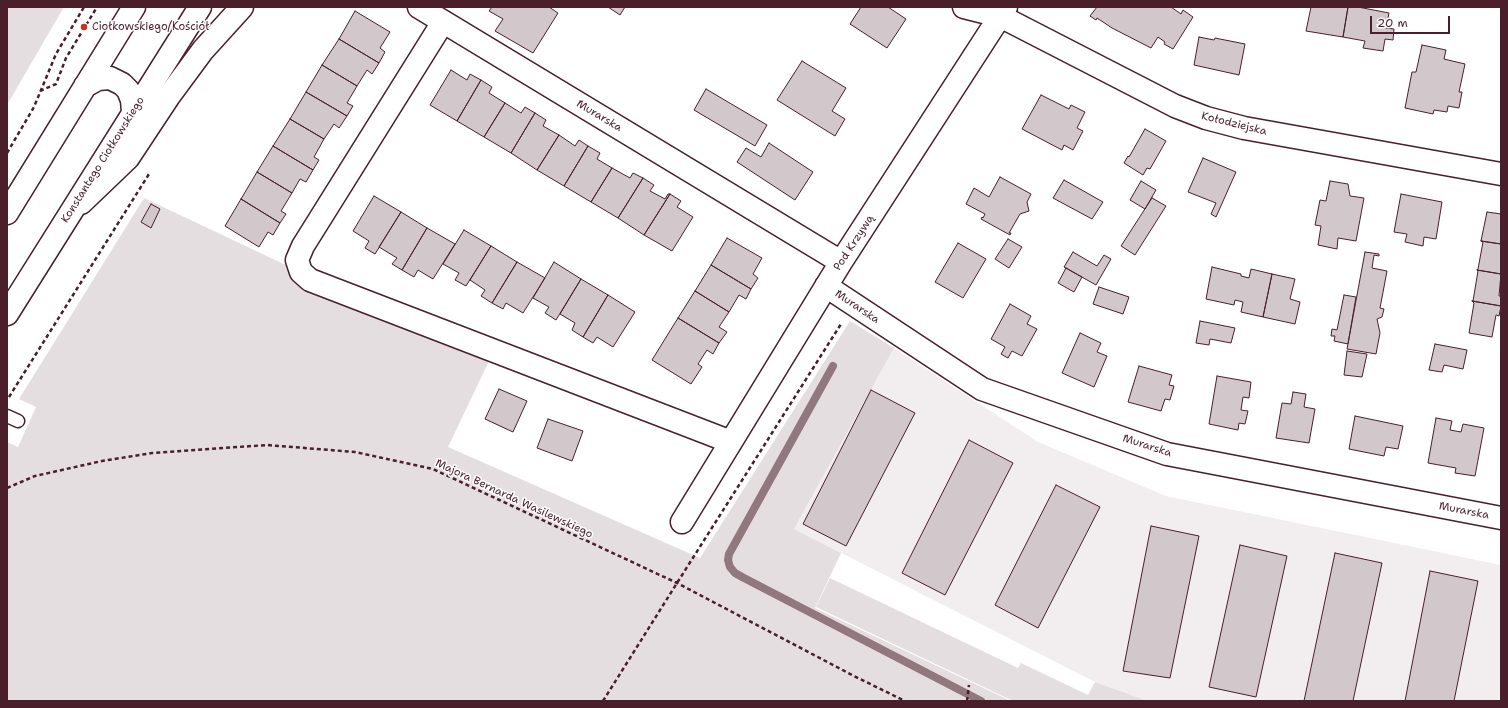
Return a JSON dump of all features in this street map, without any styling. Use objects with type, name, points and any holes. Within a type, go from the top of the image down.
[{"type":"street","points":[[7,213],[134,7]]},
{"type":"street","name":"Konstantego Ciołkowskiego","points":[[7,314],[200,7]]},
{"type":"street","points":[[70,214],[128,158],[173,90],[203,50],[242,7]]},
{"type":"street","name":"Murarska","points":[[419,7],[841,262]]},
{"type":"street","name":"Kołodziejska","points":[[964,7],[1003,12],[1174,106],[1206,118],[1252,129],[1501,174]]},
{"type":"street","name":"Pod Krzywą","points":[[682,522],[841,262],[1003,12]]},
{"type":"street","points":[[443,22],[304,246],[297,260],[301,272],[310,280],[731,442]]},
{"type":"street","points":[[85,86],[98,78],[110,78],[122,84],[128,90],[132,100],[133,112]]},
{"type":"street","name":"Murarska","points":[[826,286],[982,389],[1167,454],[1501,518]]},
{"type":"path","points":[[7,153],[34,107],[56,54],[84,7]]},
{"type":"path","points":[[40,92],[56,84],[66,58],[97,7]]},
{"type":"path","points":[[7,401],[150,172]]},
{"type":"path","points":[[603,701],[853,305]]},
{"type":"path","name":"Majora Bernarda Wasilewskiego","points":[[7,488],[35,476],[102,461],[152,453],[267,445],[355,452],[433,469],[677,583],[854,676],[905,701]]},
{"type":"path","points":[[967,701],[969,685]]},
{"type":"shaded area","points":[[7,7],[64,7],[7,105]]},
{"type":"shaded area","points":[[144,198],[489,361],[448,447],[700,558],[850,321],[894,348],[794,529],[841,553],[815,608],[1011,701],[7,701],[7,442],[18,447],[36,407],[19,399]]},
{"type":"shaded area","points":[[894,348],[1038,442],[1166,496],[1501,565],[1501,701],[1148,701],[1095,682],[794,529]]},
{"type":"shaded area","points":[[830,578],[1018,668],[1021,663],[1088,695],[1095,682],[1148,701],[1013,701],[816,607]]},
{"type":"building","points":[[492,7],[549,7],[558,13],[533,53],[495,31],[503,19],[489,11]]},
{"type":"building","points":[[608,7],[625,7],[620,15]]},
{"type":"building","points":[[861,7],[888,7],[906,19],[887,48],[850,24]]},
{"type":"building","points":[[1097,7],[1171,7],[1181,14],[1183,10],[1193,17],[1173,49],[1164,44],[1165,42],[1158,37],[1151,48],[1112,28],[1097,18],[1096,20],[1090,16]]},
{"type":"building","points":[[1311,7],[1348,7],[1343,37],[1306,31]]},
{"type":"building","points":[[1348,7],[1358,7],[1389,13],[1386,28],[1394,29],[1393,40],[1385,39],[1383,51],[1363,48],[1365,41],[1343,37]]},
{"type":"building","points":[[355,11],[390,32],[380,48],[385,52],[379,63],[339,39]]},
{"type":"building","points":[[1199,37],[1214,40],[1215,38],[1245,44],[1239,75],[1194,65]]},
{"type":"building","points":[[339,39],[379,63],[372,74],[367,70],[357,86],[322,65]]},
{"type":"building","points":[[1422,45],[1446,50],[1444,59],[1465,64],[1459,92],[1462,92],[1459,108],[1448,106],[1447,112],[1434,110],[1433,114],[1405,108],[1412,72],[1416,72]]},
{"type":"building","points":[[802,61],[846,88],[832,111],[845,119],[835,136],[777,100]]},
{"type":"building","points":[[322,65],[357,86],[347,103],[353,106],[347,116],[306,92]]},
{"type":"building","points":[[451,70],[467,80],[470,74],[481,80],[457,121],[430,105]]},
{"type":"building","points":[[481,80],[492,87],[489,93],[505,103],[484,137],[457,121]]},
{"type":"building","points":[[706,89],[767,125],[755,146],[694,110]]},
{"type":"building","points":[[306,92],[347,116],[339,128],[334,124],[324,139],[290,119]]},
{"type":"building","points":[[1041,95],[1069,109],[1071,105],[1085,112],[1077,128],[1083,131],[1073,150],[1064,145],[1062,150],[1022,129]]},
{"type":"building","points":[[505,103],[521,113],[525,107],[535,113],[511,153],[484,137]]},
{"type":"building","points":[[535,113],[546,120],[543,126],[559,135],[537,170],[511,153]]},
{"type":"building","points":[[290,119],[324,139],[314,157],[319,160],[313,170],[273,146]]},
{"type":"building","points":[[1145,129],[1166,141],[1150,169],[1147,168],[1143,175],[1124,163]]},
{"type":"building","points":[[559,135],[575,146],[579,140],[588,146],[564,186],[537,170]]},
{"type":"building","points":[[769,143],[813,172],[795,200],[737,162],[746,148],[761,157]]},
{"type":"building","points":[[273,146],[313,170],[306,182],[300,179],[292,193],[257,172]]},
{"type":"building","points":[[588,146],[600,153],[597,159],[612,168],[591,202],[564,186]]},
{"type":"building","points":[[1203,158],[1236,172],[1216,217],[1211,214],[1216,203],[1188,192]]},
{"type":"building","points":[[612,168],[630,178],[633,173],[643,178],[618,218],[591,202]]},
{"type":"building","points":[[257,172],[292,193],[281,211],[286,214],[280,223],[241,199]]},
{"type":"building","points":[[1000,177],[1031,194],[1027,202],[1029,211],[1020,214],[1009,233],[1011,233],[1010,235],[981,219],[985,214],[966,204],[974,188],[989,197]]},
{"type":"building","points":[[643,178],[654,185],[650,191],[665,199],[668,194],[670,194],[644,235],[618,218]]},
{"type":"building","points":[[1064,180],[1103,202],[1092,219],[1053,198]]},
{"type":"building","points":[[1141,181],[1156,190],[1145,209],[1130,200]]},
{"type":"building","points":[[1330,181],[1348,184],[1350,196],[1364,198],[1356,241],[1338,238],[1337,249],[1318,245],[1321,226],[1315,225],[1320,200],[1326,201]]},
{"type":"building","points":[[670,194],[681,201],[677,207],[693,217],[672,251],[644,235]]},
{"type":"building","points":[[1401,194],[1442,202],[1436,239],[1424,237],[1423,246],[1405,242],[1407,234],[1394,232]]},
{"type":"building","points":[[374,196],[401,212],[375,254],[365,248],[369,241],[353,231]]},
{"type":"building","points":[[1152,198],[1166,206],[1135,255],[1121,246]]},
{"type":"building","points":[[241,199],[280,223],[273,235],[268,232],[259,247],[225,226]]},
{"type":"building","points":[[151,204],[160,209],[151,228],[141,222]]},
{"type":"building","points":[[401,212],[427,228],[402,270],[392,264],[397,258],[379,247]]},
{"type":"building","points":[[1487,212],[1501,214],[1501,244],[1481,241]]},
{"type":"building","points":[[427,228],[455,244],[433,279],[418,270],[414,277],[402,270]]},
{"type":"building","points":[[464,230],[491,246],[466,286],[455,280],[459,273],[443,264]]},
{"type":"building","points":[[727,238],[762,258],[753,274],[758,278],[751,289],[711,265]]},
{"type":"building","points":[[1008,239],[1022,247],[1009,268],[995,259]]},
{"type":"building","points":[[1481,241],[1501,244],[1501,274],[1477,270],[1483,242]]},
{"type":"building","points":[[958,243],[986,259],[963,298],[935,282]]},
{"type":"building","points":[[491,246],[517,262],[492,303],[481,296],[485,290],[470,280]]},
{"type":"building","points":[[1073,252],[1097,266],[1104,255],[1111,259],[1096,285],[1064,267]]},
{"type":"building","points":[[1365,252],[1379,254],[1379,256],[1374,255],[1372,268],[1387,271],[1380,308],[1384,309],[1382,317],[1377,319],[1380,333],[1376,354],[1347,349]]},
{"type":"building","points":[[517,262],[545,278],[523,313],[506,303],[503,309],[492,303]]},
{"type":"building","points":[[554,262],[581,279],[556,320],[545,313],[549,307],[533,298]]},
{"type":"building","points":[[711,265],[751,289],[746,299],[739,295],[729,312],[695,291]]},
{"type":"building","points":[[1212,267],[1241,274],[1241,276],[1249,278],[1251,269],[1272,274],[1263,317],[1241,312],[1243,302],[1235,300],[1234,305],[1206,299]]},
{"type":"building","points":[[1066,268],[1082,277],[1074,292],[1058,283]]},
{"type":"building","points":[[1477,270],[1501,274],[1499,296],[1501,296],[1501,306],[1472,301]]},
{"type":"building","points":[[1272,274],[1295,279],[1290,299],[1300,302],[1295,324],[1263,317]]},
{"type":"building","points":[[581,279],[608,295],[583,337],[572,330],[575,323],[560,314]]},
{"type":"building","points":[[1099,287],[1129,297],[1123,314],[1093,304]]},
{"type":"building","points":[[695,291],[729,312],[719,327],[727,332],[719,343],[678,318]]},
{"type":"building","points":[[608,295],[635,312],[613,347],[597,337],[593,343],[583,337]]},
{"type":"building","points":[[1344,295],[1356,297],[1348,344],[1334,341],[1335,336],[1331,336],[1332,329],[1337,330]]},
{"type":"building","points":[[1472,301],[1501,306],[1499,316],[1496,315],[1492,337],[1469,333],[1474,303]]},
{"type":"building","points":[[1010,304],[1031,316],[1027,324],[1037,329],[1022,356],[1012,351],[1008,358],[1001,354],[1005,347],[991,339]]},
{"type":"building","points":[[678,318],[719,343],[713,354],[707,350],[698,364],[702,367],[691,384],[652,360]]},
{"type":"building","points":[[1200,321],[1235,328],[1231,343],[1210,339],[1209,345],[1196,343]]},
{"type":"building","points":[[1080,333],[1101,343],[1097,352],[1107,356],[1094,387],[1062,373]]},
{"type":"building","points":[[1435,344],[1467,350],[1463,369],[1444,365],[1442,372],[1429,370]]},
{"type":"building","points":[[1347,351],[1367,354],[1362,377],[1344,375]]},
{"type":"building","points":[[1139,366],[1172,375],[1169,385],[1174,386],[1170,400],[1165,399],[1161,411],[1128,402]]},
{"type":"building","points":[[1217,376],[1251,382],[1249,398],[1243,397],[1241,410],[1248,411],[1245,424],[1239,423],[1238,430],[1209,424]]},
{"type":"building","points":[[499,389],[527,401],[513,432],[485,419]]},
{"type":"building","points":[[871,390],[915,413],[846,546],[803,524]]},
{"type":"building","points":[[1293,392],[1306,394],[1304,407],[1315,409],[1309,443],[1276,438],[1282,403],[1291,404]]},
{"type":"building","points":[[1355,416],[1403,426],[1398,449],[1386,447],[1384,456],[1349,449]]},
{"type":"building","points":[[1436,418],[1452,421],[1450,430],[1461,432],[1463,424],[1484,428],[1475,476],[1455,473],[1456,468],[1428,463]]},
{"type":"building","points":[[548,419],[583,431],[572,461],[537,448]]},
{"type":"building","points":[[969,440],[1013,463],[945,595],[902,573]]},
{"type":"building","points":[[1056,485],[1100,507],[1038,628],[995,605]]},
{"type":"building","points":[[1151,526],[1199,536],[1170,678],[1123,671]]},
{"type":"building","points":[[1240,545],[1287,556],[1256,697],[1209,687]]},
{"type":"building","points":[[1335,553],[1382,563],[1353,701],[1304,701]]},
{"type":"building","points":[[1430,571],[1478,581],[1454,701],[1405,701]]},
{"type":"waterway","points":[[833,366],[729,554],[728,560],[730,567],[735,573],[744,578],[981,701]]},
{"type":"place","name":"Ciołkowskiego/Kościół","points":[[84,27]]}]
